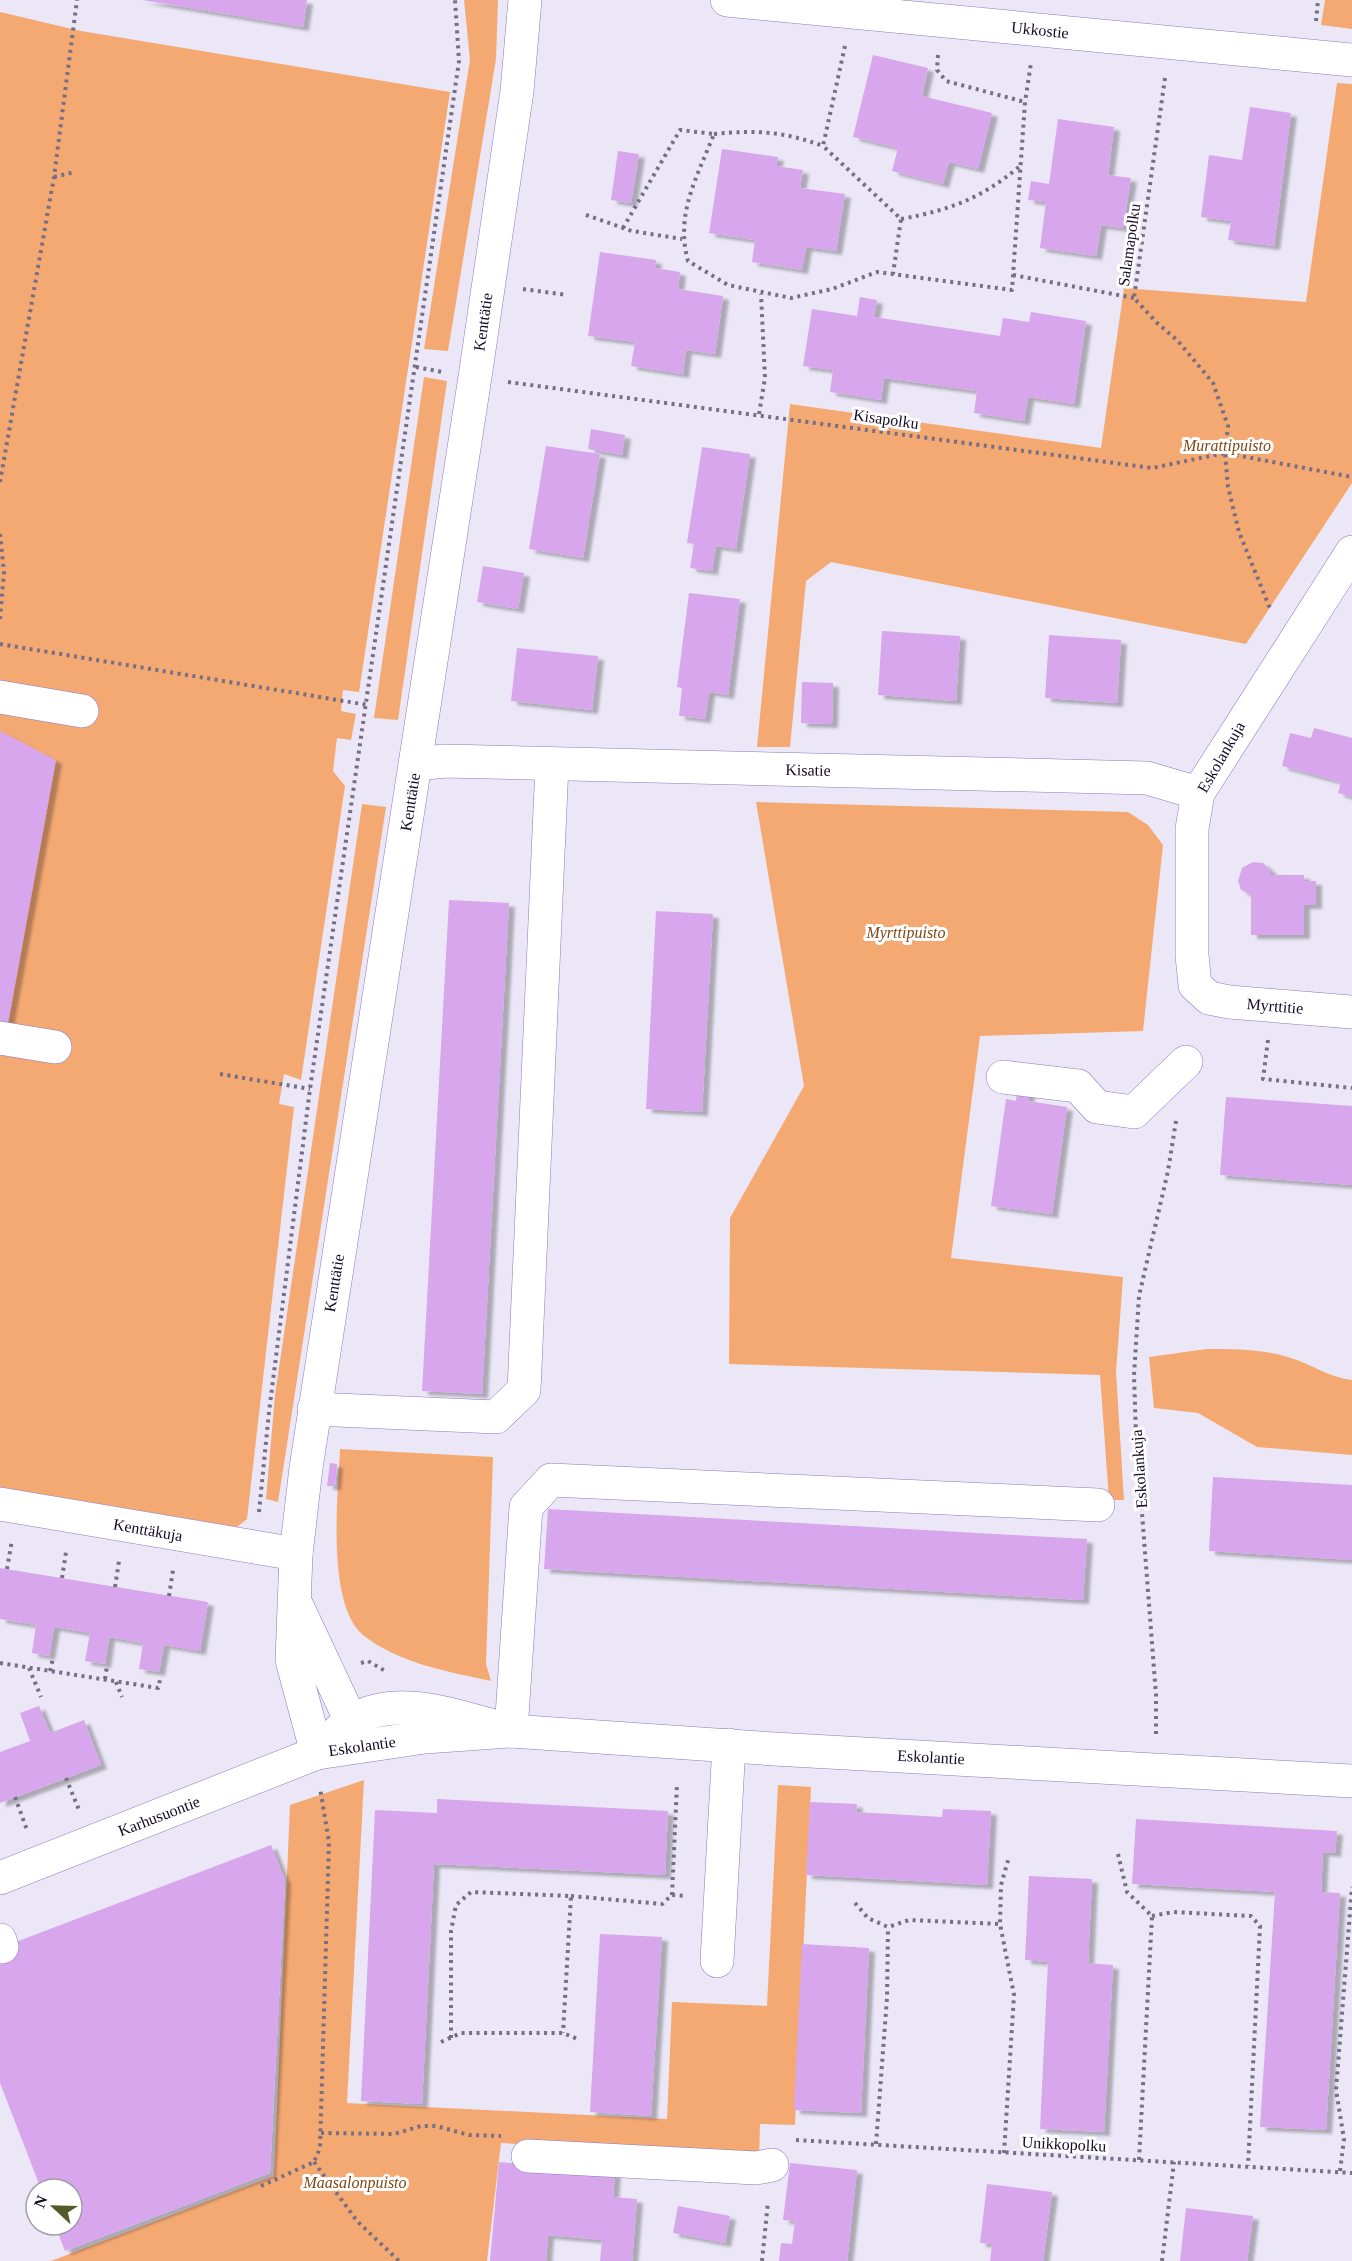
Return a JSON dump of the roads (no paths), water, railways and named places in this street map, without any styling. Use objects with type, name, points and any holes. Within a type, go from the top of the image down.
[{"type":"street","name":"Kenttätie","points":[[318,1768],[292,1660],[296,1605],[296,1554],[314,1409],[475,377],[517,91],[525,0]]},
{"type":"street","name":"Ukkostie","points":[[727,0],[1352,60]]},
{"type":"street","name":"Eskolankuja","points":[[1200,991],[1192,977],[1192,829],[1198,793],[1352,552]]},
{"type":"street","points":[[0,697],[82,711]]},
{"type":"street","name":"Kisatie","points":[[416,764],[445,761],[1148,778],[1198,793]]},
{"type":"street","points":[[314,1409],[496,1417],[524,1389],[552,765]]},
{"type":"street","name":"Myrttitie","points":[[1200,991],[1209,998],[1229,1002],[1352,1012]]},
{"type":"street","points":[[0,1038],[56,1047]]},
{"type":"street","points":[[1003,1077],[1078,1086],[1096,1107],[1134,1112],[1186,1062]]},
{"type":"street","points":[[511,1731],[526,1507],[551,1480],[1098,1505]]},
{"type":"street","name":"Kenttäkuja","points":[[7,1517],[296,1554]]},
{"type":"street","name":"Kenttätie","points":[[296,1605],[353,1734]]},
{"type":"street","name":"Eskolantie","points":[[318,1768],[353,1734],[424,1737],[511,1731],[1352,1781]]},
{"type":"street","points":[[717,1961],[729,1745]]},
{"type":"street","name":"Karhusuontie","points":[[0,1878],[318,1768]]},
{"type":"street","points":[[519,2146],[756,2168],[779,2152]]},
{"type":"park label","name":"Murattipuisto","points":[[1227,445]]},
{"type":"park label","name":"Myrttipuisto","points":[[906,932]]},
{"type":"park label","name":"Maasalonpuisto","points":[[355,2182]]}]
